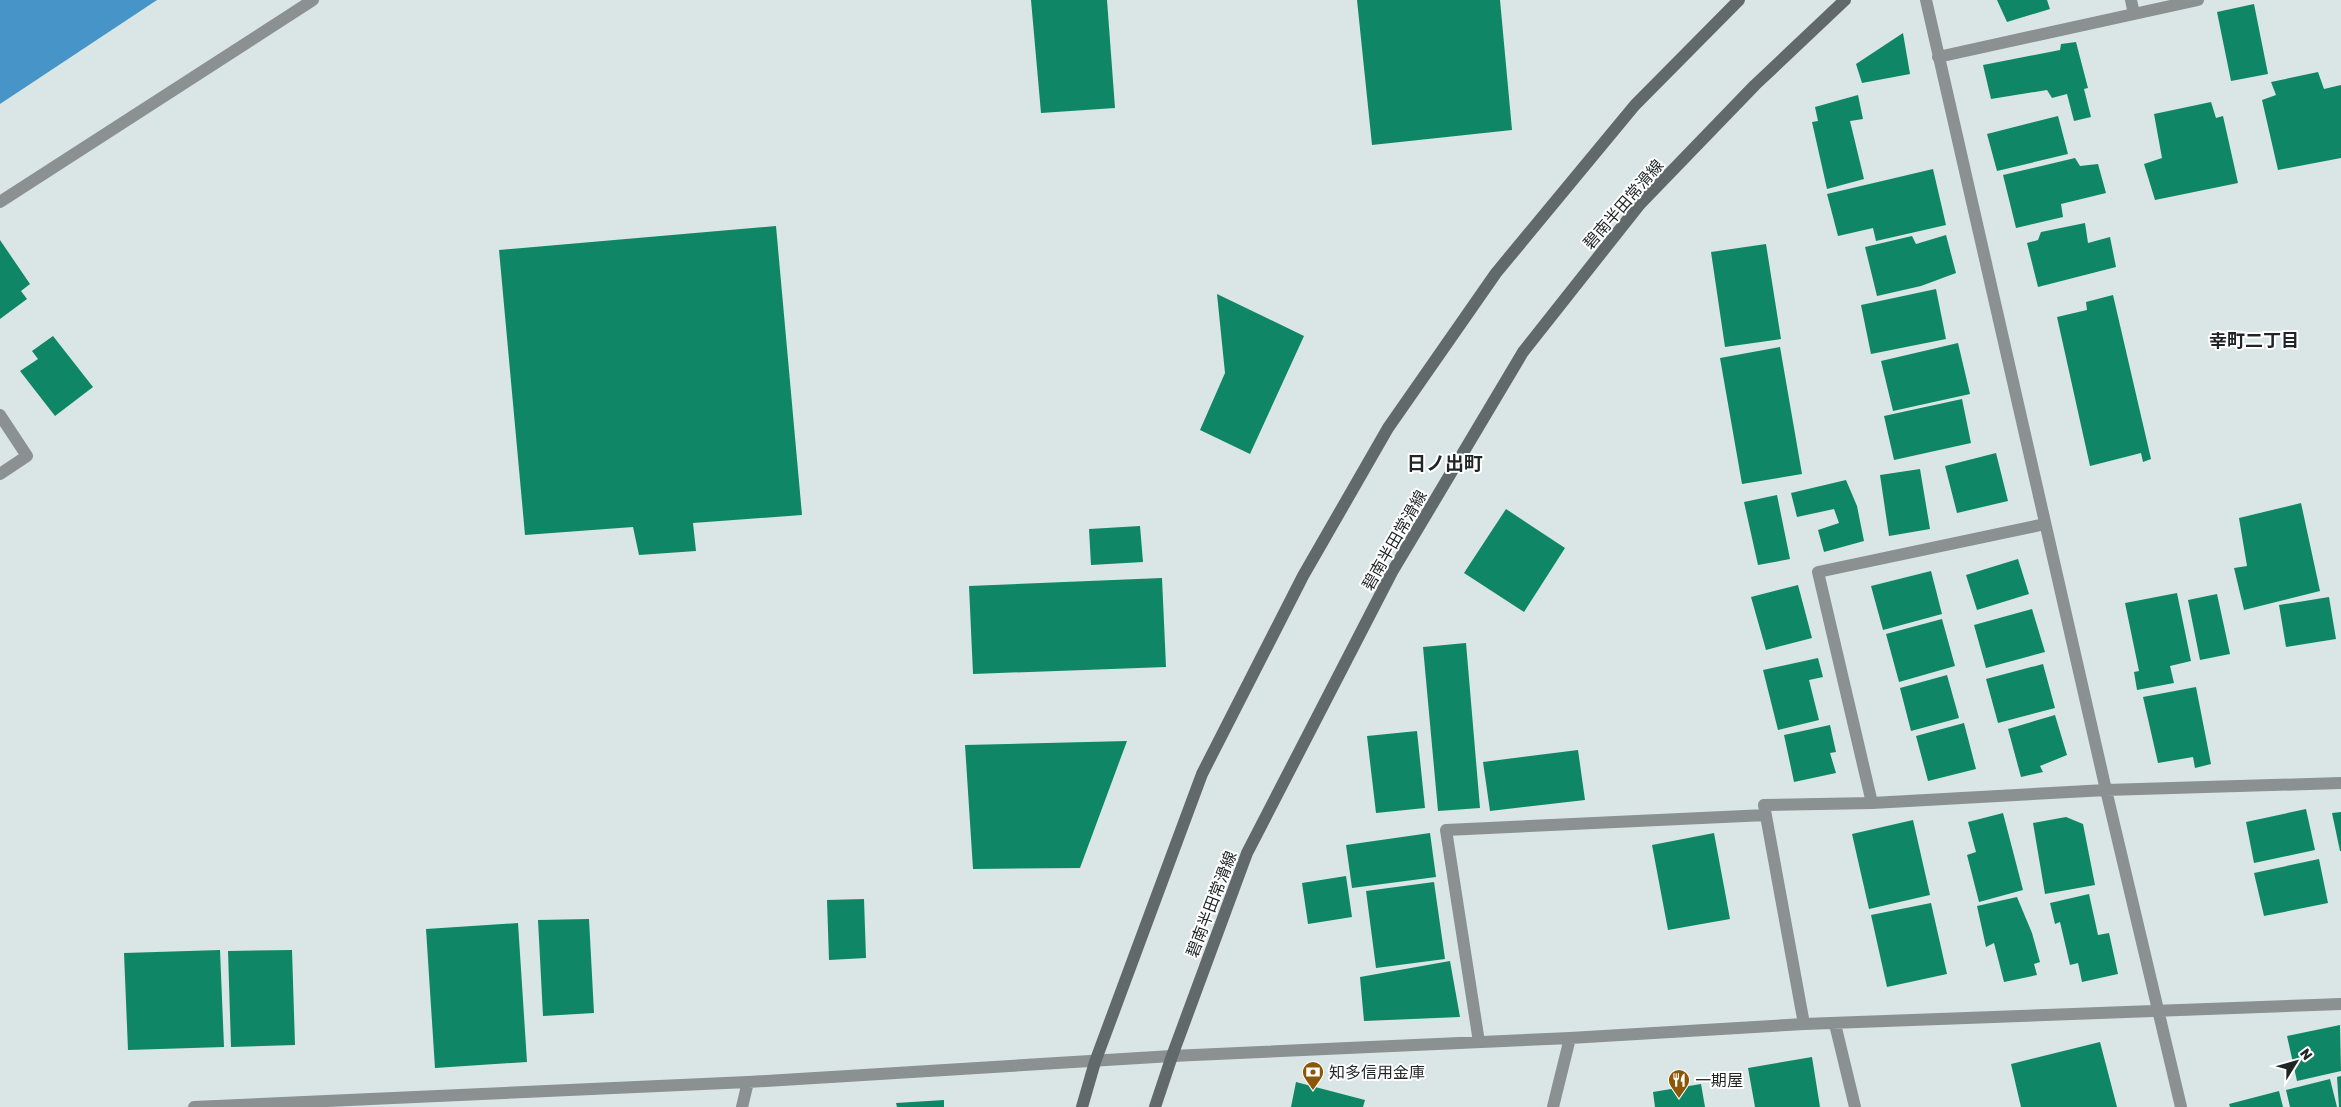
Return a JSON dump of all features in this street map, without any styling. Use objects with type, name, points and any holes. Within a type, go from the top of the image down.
[{"type":"main road","points":[[1082,1107],[1095,1062],[1202,774],[1303,576],[1388,428],[1496,272],[1635,105],[1739,0]]},
{"type":"main road","name":"碧南半田常滑線","points":[[1155,1107],[1247,853],[1392,572],[1524,352],[1640,204],[1755,84],[1845,0]]},
{"type":"street","points":[[0,202],[313,0]]},
{"type":"street","points":[[1926,0],[2106,790],[2181,1107]]},
{"type":"street","points":[[2131,0],[2134,14]]},
{"type":"street","points":[[1938,57],[2198,0]]},
{"type":"street","points":[[0,415],[27,456],[0,474]]},
{"type":"street","points":[[1872,803],[1818,572],[2045,524]]},
{"type":"street","points":[[1804,1024],[1764,805],[1872,803],[2106,790],[2341,783]]},
{"type":"street","points":[[1479,1042],[1446,830],[1766,815]]},
{"type":"street","points":[[194,1107],[748,1082],[1172,1056],[1570,1038],[1804,1024],[2341,1004]]},
{"type":"street","points":[[1835,1024],[1855,1107]]},
{"type":"street","points":[[1553,1107],[1570,1038]]},
{"type":"street","points":[[742,1107],[748,1082]]},
{"type":"water","points":[[0,0],[157,0],[0,104]]},
{"type":"building","points":[[1031,0],[1107,0],[1115,108],[1041,113]]},
{"type":"building","points":[[1357,0],[1500,0],[1512,130],[1372,145]]},
{"type":"building","points":[[1997,0],[2047,0],[2050,9],[2007,22]]},
{"type":"building","points":[[2254,4],[2268,74],[2231,81],[2217,12]]},
{"type":"building","points":[[1903,33],[1910,74],[1862,83],[1856,64]]},
{"type":"building","points":[[2076,42],[2088,88],[2084,89],[2091,117],[2074,121],[2067,94],[2052,98],[2047,90],[1991,99],[1983,65],[2060,50],[2061,44]]},
{"type":"building","points":[[2318,72],[2324,89],[2341,85],[2341,158],[2278,170],[2262,100],[2276,95],[2271,82]]},
{"type":"building","points":[[1858,95],[1863,119],[1850,121],[1864,179],[1827,189],[1812,122],[1818,121],[1815,107]]},
{"type":"building","points":[[2211,102],[2216,118],[2223,116],[2238,183],[2155,200],[2144,164],[2162,158],[2154,114]]},
{"type":"building","points":[[2058,116],[2068,154],[1997,171],[1987,134]]},
{"type":"building","points":[[2075,158],[2080,166],[2098,164],[2106,193],[2061,204],[2063,217],[2016,228],[2003,175]]},
{"type":"building","points":[[1933,169],[1946,225],[1876,241],[1873,228],[1838,236],[1827,194]]},
{"type":"building","points":[[2085,223],[2088,243],[2110,237],[2116,267],[2038,287],[2027,243],[2038,240],[2041,232]]},
{"type":"building","points":[[776,226],[802,515],[693,523],[696,551],[639,555],[633,527],[525,535],[499,250]]},
{"type":"building","points":[[1946,235],[1956,273],[1921,286],[1877,296],[1865,247],[1912,236],[1916,244]]},
{"type":"building","points":[[0,240],[30,284],[21,291],[27,299],[0,319]]},
{"type":"building","points":[[1766,244],[1781,339],[1725,347],[1711,252]]},
{"type":"building","points":[[1936,289],[1946,339],[1871,354],[1861,305]]},
{"type":"building","points":[[1217,294],[1304,336],[1250,454],[1200,430],[1225,373]]},
{"type":"building","points":[[2113,295],[2151,459],[2143,462],[2141,453],[2090,466],[2057,317],[2087,310],[2086,302]]},
{"type":"building","points":[[53,336],[93,387],[55,416],[20,371],[38,359],[32,351]]},
{"type":"building","points":[[1958,343],[1970,394],[1893,411],[1881,361]]},
{"type":"building","points":[[1780,347],[1802,474],[1742,484],[1720,358]]},
{"type":"building","points":[[1962,399],[1971,443],[1894,460],[1884,416]]},
{"type":"building","points":[[1996,453],[2008,501],[1957,513],[1945,466]]},
{"type":"building","points":[[1920,469],[1930,529],[1889,536],[1880,475]]},
{"type":"building","points":[[1846,480],[1857,506],[1864,541],[1824,552],[1818,530],[1839,523],[1834,509],[1797,517],[1791,493]]},
{"type":"building","points":[[1777,495],[1790,559],[1758,565],[1744,502]]},
{"type":"building","points":[[2301,503],[2320,591],[2244,610],[2234,568],[2247,566],[2239,518]]},
{"type":"building","points":[[1506,509],[1565,548],[1524,612],[1464,573]]},
{"type":"building","points":[[1140,526],[1143,562],[1091,565],[1089,529]]},
{"type":"building","points":[[2018,559],[2029,594],[1977,610],[1966,575]]},
{"type":"building","points":[[1931,571],[1942,614],[1883,630],[1871,586]]},
{"type":"building","points":[[1162,578],[1166,667],[973,674],[969,586]]},
{"type":"building","points":[[1798,585],[1812,638],[1766,650],[1751,597]]},
{"type":"building","points":[[2177,593],[2191,661],[2170,666],[2174,683],[2137,690],[2134,672],[2139,671],[2125,603]]},
{"type":"building","points":[[2217,594],[2230,654],[2200,660],[2188,600]]},
{"type":"building","points":[[2329,597],[2336,639],[2286,647],[2279,605]]},
{"type":"building","points":[[2032,609],[2045,652],[1986,668],[1974,625]]},
{"type":"building","points":[[1942,619],[1955,666],[1899,682],[1886,634]]},
{"type":"building","points":[[1466,643],[1480,808],[1438,811],[1423,647]]},
{"type":"building","points":[[1818,658],[1823,677],[1809,680],[1819,720],[1778,730],[1763,670]]},
{"type":"building","points":[[2043,664],[2055,708],[1998,723],[1986,679]]},
{"type":"building","points":[[1947,675],[1959,718],[1911,731],[1900,688]]},
{"type":"building","points":[[2196,687],[2211,764],[2195,768],[2193,757],[2158,763],[2143,697]]},
{"type":"building","points":[[2055,715],[2067,755],[2040,766],[2043,772],[2021,777],[2008,729]]},
{"type":"building","points":[[1964,723],[1976,769],[1928,781],[1916,736]]},
{"type":"building","points":[[1830,725],[1836,752],[1830,753],[1836,773],[1794,782],[1784,735]]},
{"type":"building","points":[[1417,731],[1425,808],[1376,813],[1367,736]]},
{"type":"building","points":[[1127,741],[1080,868],[973,869],[965,745]]},
{"type":"building","points":[[1578,750],[1585,800],[1490,811],[1483,762]]},
{"type":"building","points":[[2306,809],[2315,850],[2254,863],[2246,822]]},
{"type":"building","points":[[2341,812],[2341,851],[2340,851],[2332,813]]},
{"type":"building","points":[[2003,813],[2023,890],[1979,902],[1967,855],[1976,852],[1968,822]]},
{"type":"building","points":[[2066,817],[2083,824],[2095,885],[2045,894],[2033,823]]},
{"type":"building","points":[[1913,820],[1930,895],[1869,909],[1852,834]]},
{"type":"building","points":[[1430,833],[1436,877],[1352,888],[1346,845]]},
{"type":"building","points":[[1714,833],[1730,919],[1668,930],[1652,845]]},
{"type":"building","points":[[2319,859],[2328,903],[2264,916],[2254,873]]},
{"type":"building","points":[[1346,876],[1352,917],[1308,924],[1302,883]]},
{"type":"building","points":[[1434,882],[1445,959],[1376,968],[1366,891]]},
{"type":"building","points":[[2089,894],[2098,935],[2109,933],[2118,974],[2082,982],[2078,963],[2070,965],[2060,922],[2055,924],[2050,903]]},
{"type":"building","points":[[2017,897],[2032,933],[2040,962],[2034,964],[2037,975],[2004,982],[1994,943],[1986,947],[1977,906]]},
{"type":"building","points":[[864,899],[866,958],[829,960],[827,900]]},
{"type":"building","points":[[1931,903],[1947,974],[1887,987],[1871,915]]},
{"type":"building","points":[[589,919],[594,1013],[543,1016],[538,920]]},
{"type":"building","points":[[518,923],[527,1062],[435,1068],[426,929]]},
{"type":"building","points":[[220,950],[224,1047],[128,1050],[124,953]]},
{"type":"building","points":[[292,950],[295,1045],[231,1047],[228,951]]},
{"type":"building","points":[[1450,961],[1460,1017],[1364,1021],[1360,977]]},
{"type":"building","points":[[2340,1025],[2341,1071],[2297,1081],[2287,1036]]},
{"type":"building","points":[[2100,1042],[2117,1107],[2021,1107],[2011,1064]]},
{"type":"building","points":[[1812,1057],[1820,1107],[1755,1107],[1748,1068]]},
{"type":"building","points":[[2341,1076],[2341,1107],[2339,1107],[2337,1077]]},
{"type":"building","points":[[2330,1079],[2337,1107],[2290,1107],[2286,1090]]},
{"type":"building","name":"知多信用金庫","points":[[1296,1082],[1365,1100],[1363,1107],[1291,1107]]},
{"type":"building","name":"一期屋","points":[[1701,1084],[1705,1107],[1655,1107],[1653,1092]]},
{"type":"building","points":[[2279,1091],[2283,1107],[2230,1107],[2229,1104]]},
{"type":"building","points":[[944,1100],[944,1107],[897,1107],[896,1103]]},
{"type":"place","name":"知多信用金庫","points":[[1313,1091]]},
{"type":"place","name":"一期屋","points":[[1679,1099]]},
{"type":"district","name":"幸町二丁目","points":[[2254,341]]},
{"type":"district","name":"日ノ出町","points":[[1445,463]]}]
